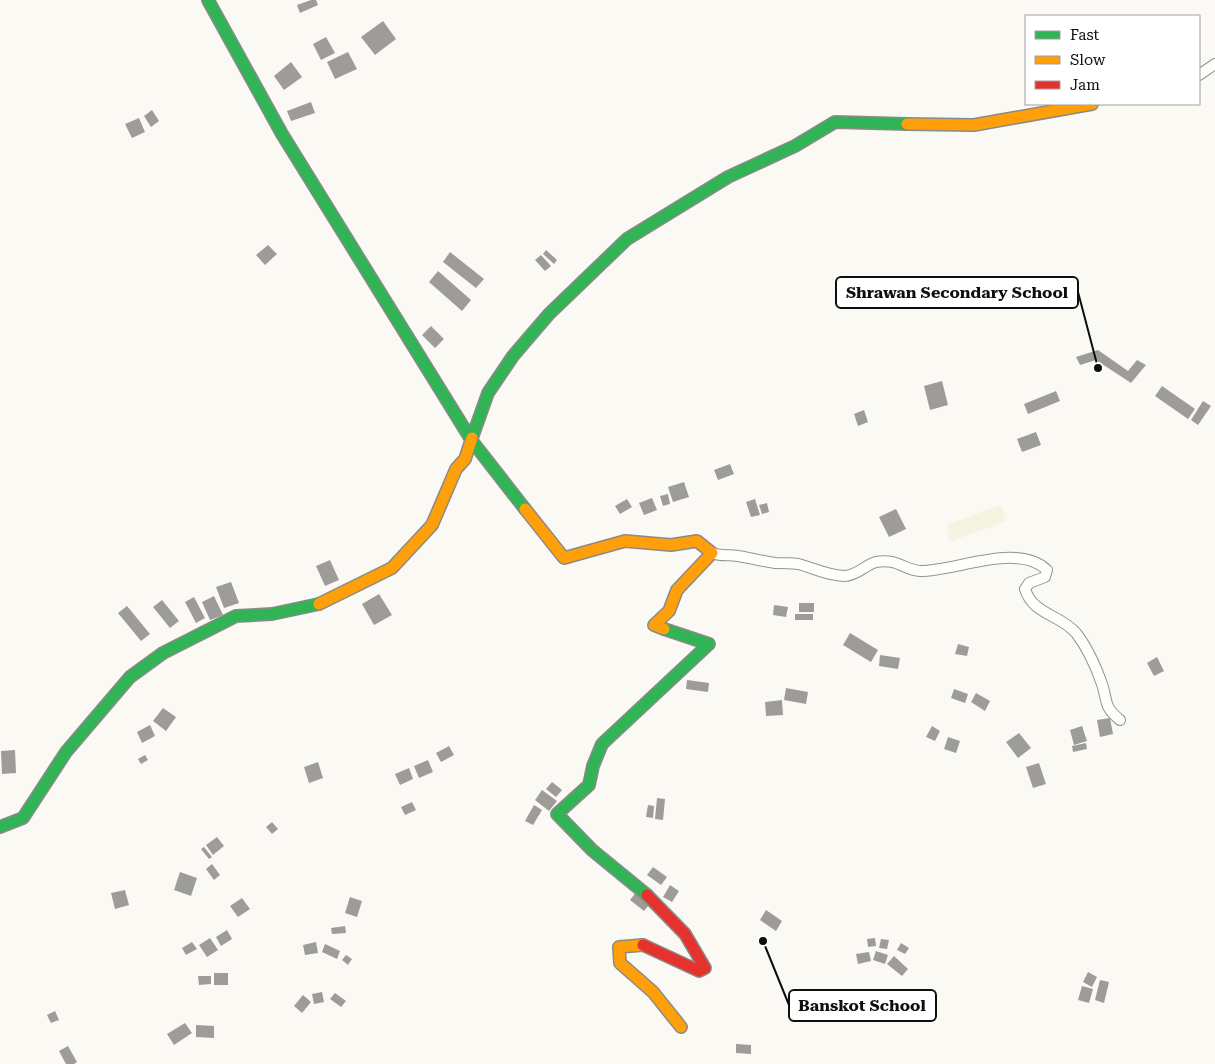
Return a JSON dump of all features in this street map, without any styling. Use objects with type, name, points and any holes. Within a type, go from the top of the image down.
[{"type":"street","points":[[208,0],[282,134],[472,441],[564,558],[625,541],[671,545],[697,541],[712,553],[724,557],[735,555],[775,563],[796,564],[828,574],[846,576],[860,572],[874,562],[898,562],[916,571],[929,571],[984,560],[1026,558],[1041,564],[1048,570],[1045,577],[1029,583],[1025,589],[1028,598],[1033,606],[1052,615],[1075,632],[1101,681],[1104,702],[1109,712],[1120,720]]},
{"type":"street","points":[[1200,74],[1215,64]]},
{"type":"street","points":[[0,827],[23,818],[66,752],[130,677],[163,653],[236,616],[272,614],[321,604],[392,568],[432,525],[456,469],[465,459],[488,393],[513,356],[549,314],[627,239],[728,177],[795,146],[835,122],[974,125],[1086,105]]},
{"type":"street","points":[[682,1026],[665,1003],[647,984],[620,963],[619,947],[640,944],[681,961],[699,971],[705,968],[692,942],[653,898],[596,854],[557,814],[589,785],[593,766],[602,744],[709,644],[654,625],[669,611],[677,590],[712,553]]},
{"type":"shaded area","points":[[1001,505],[1006,521],[949,542],[948,524]]},
{"type":"building","points":[[316,0],[318,5],[300,13],[297,5]]},
{"type":"building","points":[[383,21],[396,39],[375,55],[361,37]]},
{"type":"building","points":[[326,37],[335,53],[321,60],[313,44]]},
{"type":"building","points":[[348,52],[357,69],[335,79],[327,62]]},
{"type":"building","points":[[291,62],[302,77],[284,90],[274,76]]},
{"type":"building","points":[[311,102],[315,113],[291,121],[287,111]]},
{"type":"building","points":[[152,110],[159,121],[151,127],[144,116]]},
{"type":"building","points":[[139,118],[145,132],[132,138],[125,124]]},
{"type":"building","points":[[268,245],[277,254],[265,265],[256,255]]},
{"type":"building","points":[[546,250],[557,260],[554,264],[543,254]]},
{"type":"building","points":[[450,252],[484,279],[476,288],[443,262]]},
{"type":"building","points":[[541,255],[551,266],[545,271],[535,260]]},
{"type":"building","points":[[438,271],[471,300],[462,311],[429,282]]},
{"type":"building","points":[[431,326],[444,339],[435,348],[422,335]]},
{"type":"building","points":[[1098,350],[1128,371],[1137,360],[1146,365],[1131,383],[1096,360],[1080,365],[1076,357]]},
{"type":"building","points":[[942,381],[948,405],[930,410],[924,386]]},
{"type":"building","points":[[1162,386],[1195,409],[1188,419],[1155,396]]},
{"type":"building","points":[[1056,391],[1060,401],[1028,414],[1024,404]]},
{"type":"building","points":[[1203,401],[1211,406],[1198,425],[1191,420]]},
{"type":"building","points":[[864,410],[868,422],[858,426],[854,414]]},
{"type":"building","points":[[1036,432],[1041,445],[1022,452],[1017,439]]},
{"type":"building","points":[[730,464],[734,474],[718,480],[714,470]]},
{"type":"building","points":[[684,482],[689,497],[673,502],[668,487]]},
{"type":"building","points":[[668,494],[670,504],[663,506],[660,496]]},
{"type":"building","points":[[652,498],[657,510],[644,515],[639,503]]},
{"type":"building","points":[[627,499],[632,507],[620,514],[615,506]]},
{"type":"building","points":[[755,499],[760,515],[751,517],[746,502]]},
{"type":"building","points":[[767,503],[769,512],[762,514],[759,505]]},
{"type":"building","points":[[896,509],[906,529],[889,537],[879,517]]},
{"type":"building","points":[[330,560],[339,580],[325,586],[316,566]]},
{"type":"building","points":[[231,582],[239,603],[224,608],[216,587]]},
{"type":"building","points":[[379,594],[392,615],[374,625],[362,604]]},
{"type":"building","points":[[214,596],[223,615],[210,620],[202,602]]},
{"type":"building","points":[[194,597],[205,618],[196,623],[185,602]]},
{"type":"building","points":[[162,600],[179,621],[170,628],[153,607]]},
{"type":"building","points":[[799,603],[814,603],[814,612],[799,612]]},
{"type":"building","points":[[774,605],[788,607],[786,617],[773,615]]},
{"type":"building","points":[[127,606],[150,634],[141,641],[118,613]]},
{"type":"building","points":[[795,614],[813,614],[813,620],[795,620]]},
{"type":"building","points":[[850,633],[878,650],[871,662],[843,645]]},
{"type":"building","points":[[958,644],[969,647],[967,656],[955,654]]},
{"type":"building","points":[[880,655],[900,658],[898,669],[879,666]]},
{"type":"building","points":[[1157,657],[1164,671],[1154,676],[1147,663]]},
{"type":"building","points":[[687,680],[709,683],[708,692],[686,689]]},
{"type":"building","points":[[786,688],[808,692],[806,704],[784,700]]},
{"type":"building","points":[[954,689],[968,694],[965,703],[951,698]]},
{"type":"building","points":[[976,693],[990,701],[985,711],[971,702]]},
{"type":"building","points":[[782,700],[783,715],[766,716],[765,702]]},
{"type":"building","points":[[163,708],[176,717],[166,731],[153,721]]},
{"type":"building","points":[[1110,718],[1113,734],[1100,737],[1097,720]]},
{"type":"building","points":[[150,725],[155,736],[142,743],[137,732]]},
{"type":"building","points":[[932,726],[940,731],[935,741],[926,737]]},
{"type":"building","points":[[1082,726],[1087,741],[1074,745],[1070,730]]},
{"type":"building","points":[[1019,733],[1031,748],[1018,758],[1006,742]]},
{"type":"building","points":[[948,737],[960,741],[956,753],[944,749]]},
{"type":"building","points":[[1086,743],[1087,749],[1073,752],[1072,746]]},
{"type":"building","points":[[449,746],[454,755],[441,762],[436,753]]},
{"type":"building","points":[[15,750],[16,773],[2,774],[1,751]]},
{"type":"building","points":[[145,755],[148,760],[141,764],[138,759]]},
{"type":"building","points":[[428,760],[433,772],[419,778],[414,766]]},
{"type":"building","points":[[318,762],[323,778],[309,783],[304,767]]},
{"type":"building","points":[[1039,763],[1046,784],[1033,788],[1026,767]]},
{"type":"building","points":[[409,768],[413,779],[400,785],[395,774]]},
{"type":"building","points":[[552,782],[562,790],[556,797],[546,789]]},
{"type":"building","points":[[542,790],[557,801],[549,811],[535,800]]},
{"type":"building","points":[[657,798],[665,799],[663,820],[655,819]]},
{"type":"building","points":[[412,802],[416,810],[405,815],[401,807]]},
{"type":"building","points":[[534,805],[542,810],[533,825],[525,821]]},
{"type":"building","points":[[648,805],[654,806],[653,818],[646,817]]},
{"type":"building","points":[[272,822],[278,829],[272,834],[266,827]]},
{"type":"building","points":[[217,837],[224,846],[213,855],[206,845]]},
{"type":"building","points":[[204,847],[212,857],[209,859],[201,849]]},
{"type":"building","points":[[212,864],[220,875],[214,880],[206,869]]},
{"type":"building","points":[[653,867],[667,877],[661,885],[647,875]]},
{"type":"building","points":[[180,872],[197,878],[191,896],[174,890]]},
{"type":"building","points":[[670,885],[679,891],[672,902],[663,897]]},
{"type":"building","points":[[125,890],[129,905],[115,909],[111,893]]},
{"type":"building","points":[[637,891],[652,901],[644,911],[630,900]]},
{"type":"building","points":[[350,897],[362,901],[357,917],[345,913]]},
{"type":"building","points":[[242,898],[250,909],[238,917],[230,906]]},
{"type":"building","points":[[766,910],[782,921],[776,931],[760,920]]},
{"type":"building","points":[[345,926],[346,933],[332,934],[331,928]]},
{"type":"building","points":[[227,930],[232,939],[221,946],[216,937]]},
{"type":"building","points":[[210,938],[218,950],[207,957],[199,945]]},
{"type":"building","points":[[875,938],[876,946],[868,947],[867,939]]},
{"type":"building","points":[[881,939],[889,940],[887,949],[879,948]]},
{"type":"building","points":[[192,942],[197,949],[186,955],[182,948]]},
{"type":"building","points":[[316,942],[318,953],[305,955],[303,945]]},
{"type":"building","points":[[901,943],[909,948],[905,954],[897,950]]},
{"type":"building","points":[[325,944],[340,951],[337,959],[322,952]]},
{"type":"building","points":[[876,951],[888,955],[885,964],[873,960]]},
{"type":"building","points":[[869,952],[871,961],[858,964],[856,954]]},
{"type":"building","points":[[346,955],[352,959],[348,965],[342,960]]},
{"type":"building","points":[[894,956],[908,969],[902,976],[887,964]]},
{"type":"building","points":[[1088,972],[1097,977],[1092,987],[1083,982]]},
{"type":"building","points":[[214,973],[228,973],[228,985],[214,985]]},
{"type":"building","points":[[198,976],[211,976],[211,984],[199,985]]},
{"type":"building","points":[[1100,980],[1109,982],[1104,1003],[1095,1000]]},
{"type":"building","points":[[1082,986],[1093,989],[1089,1003],[1078,1000]]},
{"type":"building","points":[[322,992],[324,1002],[314,1004],[312,994]]},
{"type":"building","points":[[335,993],[346,1001],[341,1007],[330,999]]},
{"type":"building","points":[[303,995],[311,1002],[302,1013],[294,1006]]},
{"type":"building","points":[[55,1011],[59,1020],[51,1023],[47,1015]]},
{"type":"building","points":[[185,1023],[192,1033],[174,1045],[167,1034]]},
{"type":"building","points":[[196,1025],[214,1026],[214,1038],[196,1037]]},
{"type":"building","points":[[736,1044],[751,1045],[751,1054],[736,1053]]},
{"type":"building","points":[[68,1046],[77,1062],[74,1064],[66,1064],[59,1051]]},
{"type":"traffic: fast","points":[[208,0],[282,134],[472,441],[525,509]]},
{"type":"traffic: fast","points":[[472,438],[488,393],[513,356],[549,314],[627,239],[728,177],[795,146],[835,122],[907,124]]},
{"type":"traffic: fast","points":[[0,827],[23,818],[66,752],[130,677],[163,653],[236,616],[272,614],[319,604]]},
{"type":"traffic: fast","points":[[647,895],[592,850],[557,814],[589,785],[593,766],[602,744],[709,644],[664,629]]},
{"type":"traffic: slow","points":[[907,124],[974,125],[1086,105]]},
{"type":"traffic: slow","points":[[319,604],[392,568],[432,525],[456,469],[465,459],[472,438]]},
{"type":"traffic: slow","points":[[525,509],[564,558],[625,541],[671,545],[697,541],[712,553],[677,590],[669,611],[654,625],[664,629]]},
{"type":"traffic: slow","points":[[643,945],[619,947],[620,963],[653,992],[681,1027]]},
{"type":"traffic: jam","points":[[643,945],[699,971],[705,968],[685,934],[647,895]]},
{"type":"place","name":"Shrawan Secondary School","points":[[1098,368]]},
{"type":"place","name":"Banskot School","points":[[763,941]]}]
